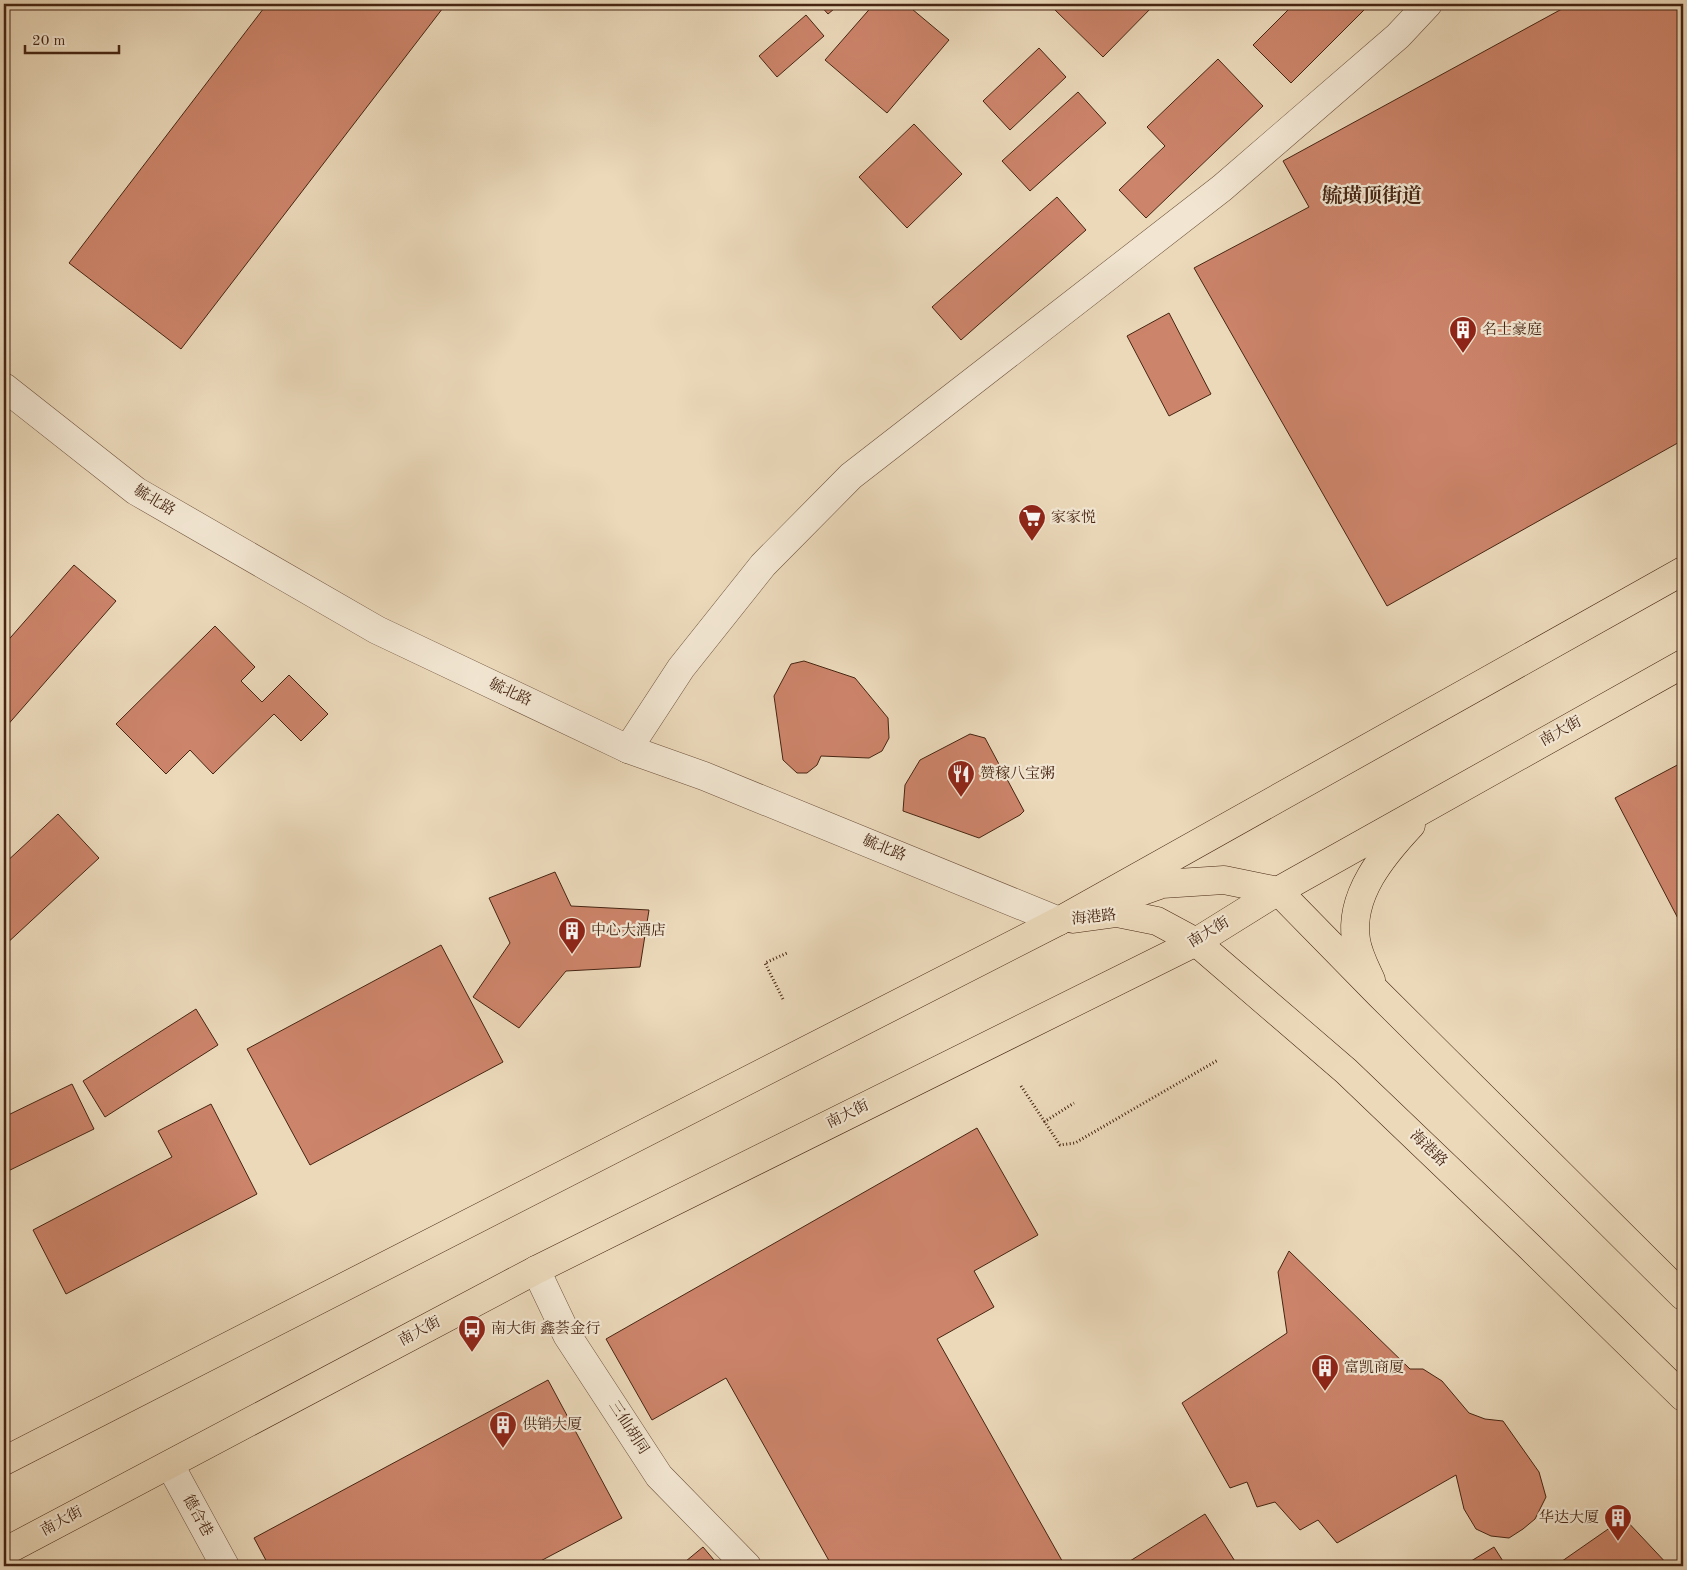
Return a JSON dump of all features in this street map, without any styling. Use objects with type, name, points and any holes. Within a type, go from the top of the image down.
[{"type":"main road","points":[[4,1461],[1058,921],[1683,571]]},
{"type":"main road","name":"南大街","points":[[4,1552],[536,1270],[1196,942],[1278,891],[1683,664]]},
{"type":"main road","points":[[1379,994],[1362,962],[1356,940],[1356,916],[1373,872],[1390,848],[1429,806]]},
{"type":"main road","name":"海港路","points":[[1058,921],[1162,884],[1224,880],[1278,891]]},
{"type":"main road","points":[[1278,891],[1683,1296]]},
{"type":"main road","name":"海港路","points":[[1058,921],[1117,913],[1157,921],[1196,942],[1346,1071],[1683,1397]]},
{"type":"street","points":[[628,749],[681,668],[758,573],[851,476],[1222,188],[1398,36],[1428,4]]},
{"type":"street","name":"毓北路","points":[[4,387],[136,491],[377,630],[628,749],[704,776],[1058,921]]},
{"type":"street","name":"三仙胡同","points":[[536,1270],[567,1335],[659,1476],[747,1566]]},
{"type":"street","name":"德合巷","points":[[170,1465],[225,1566]]},
{"type":"path","points":[[783,998],[765,963],[787,954]]},
{"type":"path","points":[[1021,1086],[1060,1145],[1075,1143],[1218,1060]]},
{"type":"path","points":[[1044,1122],[1074,1103]]},
{"type":"building","points":[[267,4],[446,4],[181,349],[69,263]]},
{"type":"building","points":[[819,4],[840,4],[828,14]]},
{"type":"building","points":[[874,4],[906,4],[949,40],[887,113],[825,60]]},
{"type":"building","points":[[1058,4],[1155,4],[1103,57],[1053,8]]},
{"type":"building","points":[[1294,4],[1370,4],[1291,83],[1253,45]]},
{"type":"building","name":"名士豪庭","points":[[1571,4],[1683,4],[1683,440],[1387,606],[1194,268],[1309,207],[1283,161]]},
{"type":"building","points":[[806,15],[824,36],[777,77],[759,56]]},
{"type":"building","points":[[1039,48],[1066,77],[1010,130],[983,101]]},
{"type":"building","points":[[1218,59],[1263,106],[1146,218],[1119,190],[1165,146],[1147,127]]},
{"type":"building","points":[[1078,92],[1106,123],[1030,191],[1002,161]]},
{"type":"building","points":[[914,124],[962,174],[907,228],[859,177]]},
{"type":"building","points":[[1057,197],[1086,230],[961,340],[932,307]]},
{"type":"building","points":[[1169,313],[1211,394],[1169,416],[1127,336]]},
{"type":"building","points":[[74,565],[116,601],[5,728],[4,645]]},
{"type":"building","points":[[215,626],[255,667],[241,681],[262,702],[289,675],[328,714],[301,741],[274,714],[213,774],[190,750],[166,774],[116,724]]},
{"type":"building","points":[[804,661],[855,678],[888,718],[889,738],[882,751],[869,758],[821,756],[817,765],[807,773],[797,773],[783,760],[774,696],[791,664]]},
{"type":"building","name":"赞稼八宝粥","points":[[970,734],[985,738],[1024,811],[979,838],[903,811],[905,785],[920,760]]},
{"type":"building","points":[[1683,762],[1683,928],[1615,798]]},
{"type":"building","points":[[58,814],[99,858],[4,946],[4,864]]},
{"type":"building","name":"中心大酒店","points":[[555,872],[571,906],[649,910],[640,967],[566,971],[519,1028],[473,997],[510,943],[489,898]]},
{"type":"building","points":[[441,945],[503,1062],[310,1165],[247,1049]]},
{"type":"building","points":[[196,1009],[218,1045],[105,1117],[83,1081]]},
{"type":"building","points":[[72,1084],[94,1129],[4,1173],[4,1117]]},
{"type":"building","points":[[211,1104],[257,1194],[66,1294],[33,1230],[172,1157],[158,1131]]},
{"type":"building","points":[[977,1128],[1038,1235],[974,1271],[994,1307],[937,1339],[1065,1566],[832,1566],[726,1378],[652,1420],[606,1339]]},
{"type":"building","name":"富凯商厦","points":[[1289,1251],[1410,1369],[1423,1369],[1442,1381],[1469,1413],[1485,1419],[1503,1421],[1539,1472],[1546,1497],[1535,1519],[1509,1538],[1491,1536],[1476,1529],[1464,1509],[1456,1475],[1337,1543],[1318,1520],[1300,1530],[1275,1502],[1257,1507],[1247,1482],[1230,1488],[1182,1403],[1287,1333],[1278,1272]]},
{"type":"building","name":"供销大厦","points":[[548,1380],[622,1518],[531,1566],[269,1566],[254,1538]]},
{"type":"building","points":[[1205,1514],[1238,1566],[1122,1566]]},
{"type":"building","name":"华达大厦","points":[[1624,1518],[1669,1566],[1555,1566]]},
{"type":"building","points":[[703,1547],[719,1566],[680,1566]]},
{"type":"building","points":[[1494,1547],[1506,1566],[1463,1566]]},
{"type":"place","name":"名士豪庭","points":[[1463,354]]},
{"type":"place","name":"家家悦","points":[[1032,542]]},
{"type":"place","name":"赞稼八宝粥","points":[[961,798]]},
{"type":"place","name":"中心大酒店","points":[[572,955]]},
{"type":"place","name":"南大街 鑫荟金行","points":[[472,1353]]},
{"type":"place","name":"富凯商厦","points":[[1325,1392]]},
{"type":"place","name":"供销大厦","points":[[503,1449]]},
{"type":"place","name":"华达大厦","points":[[1618,1542]]},
{"type":"district","name":"毓璜顶街道","points":[[1372,197]]}]
